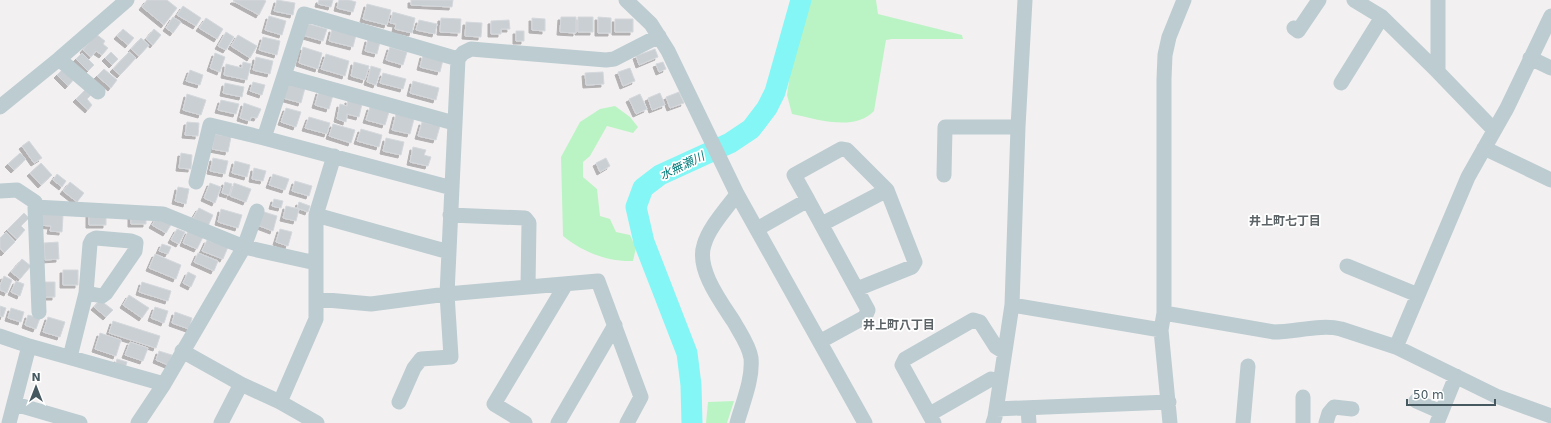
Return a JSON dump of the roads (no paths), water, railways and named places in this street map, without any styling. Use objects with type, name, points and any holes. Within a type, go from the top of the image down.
[{"type":"street","points":[[0,107],[59,59],[127,0]]},
{"type":"street","points":[[626,0],[644,16],[668,51],[737,194],[865,423]]},
{"type":"street","points":[[1026,0],[1018,127],[1012,305],[994,416],[1028,408],[1169,402]]},
{"type":"street","points":[[1170,423],[1161,330],[1164,313],[1165,55],[1169,37],[1184,0]]},
{"type":"street","points":[[1294,28],[1298,31],[1319,0]]},
{"type":"street","points":[[1354,0],[1382,17],[1494,130]]},
{"type":"street","points":[[1438,0],[1438,72]]},
{"type":"street","points":[[264,138],[304,14],[458,59]]},
{"type":"street","points":[[1396,347],[1468,177],[1507,108],[1551,16]]},
{"type":"street","points":[[1341,83],[1382,17]]},
{"type":"street","points":[[399,402],[414,368],[421,360],[451,357],[447,294],[458,59],[463,53],[471,49],[606,60],[614,59],[659,36]]},
{"type":"street","points":[[1530,58],[1551,68]]},
{"type":"street","points":[[59,59],[98,92]]},
{"type":"street","points":[[284,76],[454,123]]},
{"type":"street","points":[[196,182],[210,125],[334,156],[452,188]]},
{"type":"street","points":[[944,175],[945,127],[1018,127]]},
{"type":"street","points":[[1484,148],[1551,180]]},
{"type":"street","points":[[820,341],[865,317],[868,310],[858,289],[794,175],[840,149],[847,150],[887,190],[914,262],[912,267],[858,289]]},
{"type":"street","points":[[280,402],[316,319],[316,215],[334,156]]},
{"type":"street","points":[[0,191],[17,190],[35,202],[39,312]]},
{"type":"street","points":[[822,224],[887,190]]},
{"type":"street","points":[[737,194],[714,226],[703,245],[703,266],[711,285],[744,339],[751,356],[751,373],[737,423]]},
{"type":"street","points":[[757,229],[808,200]]},
{"type":"street","points":[[35,207],[163,214],[244,247],[316,263]]},
{"type":"street","points":[[138,423],[164,384],[244,247],[257,211]]},
{"type":"street","points":[[316,215],[449,252]]},
{"type":"street","points":[[450,215],[525,218],[529,222],[528,286]]},
{"type":"street","points":[[1347,266],[1418,294]]},
{"type":"street","points":[[316,299],[371,304],[447,294],[528,286],[598,282],[616,325],[641,397],[627,423]]},
{"type":"street","points":[[525,423],[494,404],[566,284]]},
{"type":"street","points":[[70,357],[86,293]]},
{"type":"street","points":[[1012,305],[1161,330]]},
{"type":"street","points":[[1164,313],[1274,332],[1333,327],[1396,347],[1496,396],[1551,416]]},
{"type":"street","points":[[1000,381],[991,379],[932,419],[902,364],[905,359],[973,320],[980,322],[996,347],[1004,352]]},
{"type":"street","points":[[558,423],[616,325]]},
{"type":"street","points":[[0,336],[29,346],[164,384]]},
{"type":"street","points":[[9,423],[29,346]]},
{"type":"street","points":[[182,351],[241,384],[280,402],[317,423]]},
{"type":"street","points":[[1243,423],[1248,366]]},
{"type":"street","points":[[1416,401],[1439,417],[1456,376]]},
{"type":"street","points":[[221,423],[241,384]]},
{"type":"street","points":[[1303,397],[1303,423]]},
{"type":"street","points":[[15,404],[80,423]]},
{"type":"street","points":[[1326,423],[1329,413],[1334,407],[1352,410]]},
{"type":"street","points":[[1028,408],[1029,423]]},
{"type":"waterway","name":"水無瀬川","points":[[692,423],[691,385],[687,353],[644,242],[636,207],[643,188],[660,175],[730,143],[751,129],[767,108],[775,92],[801,0]]},
{"type":"district","name":"井上町七丁目","points":[[1285,221]]},
{"type":"district","name":"井上町八丁目","points":[[899,325]]}]
